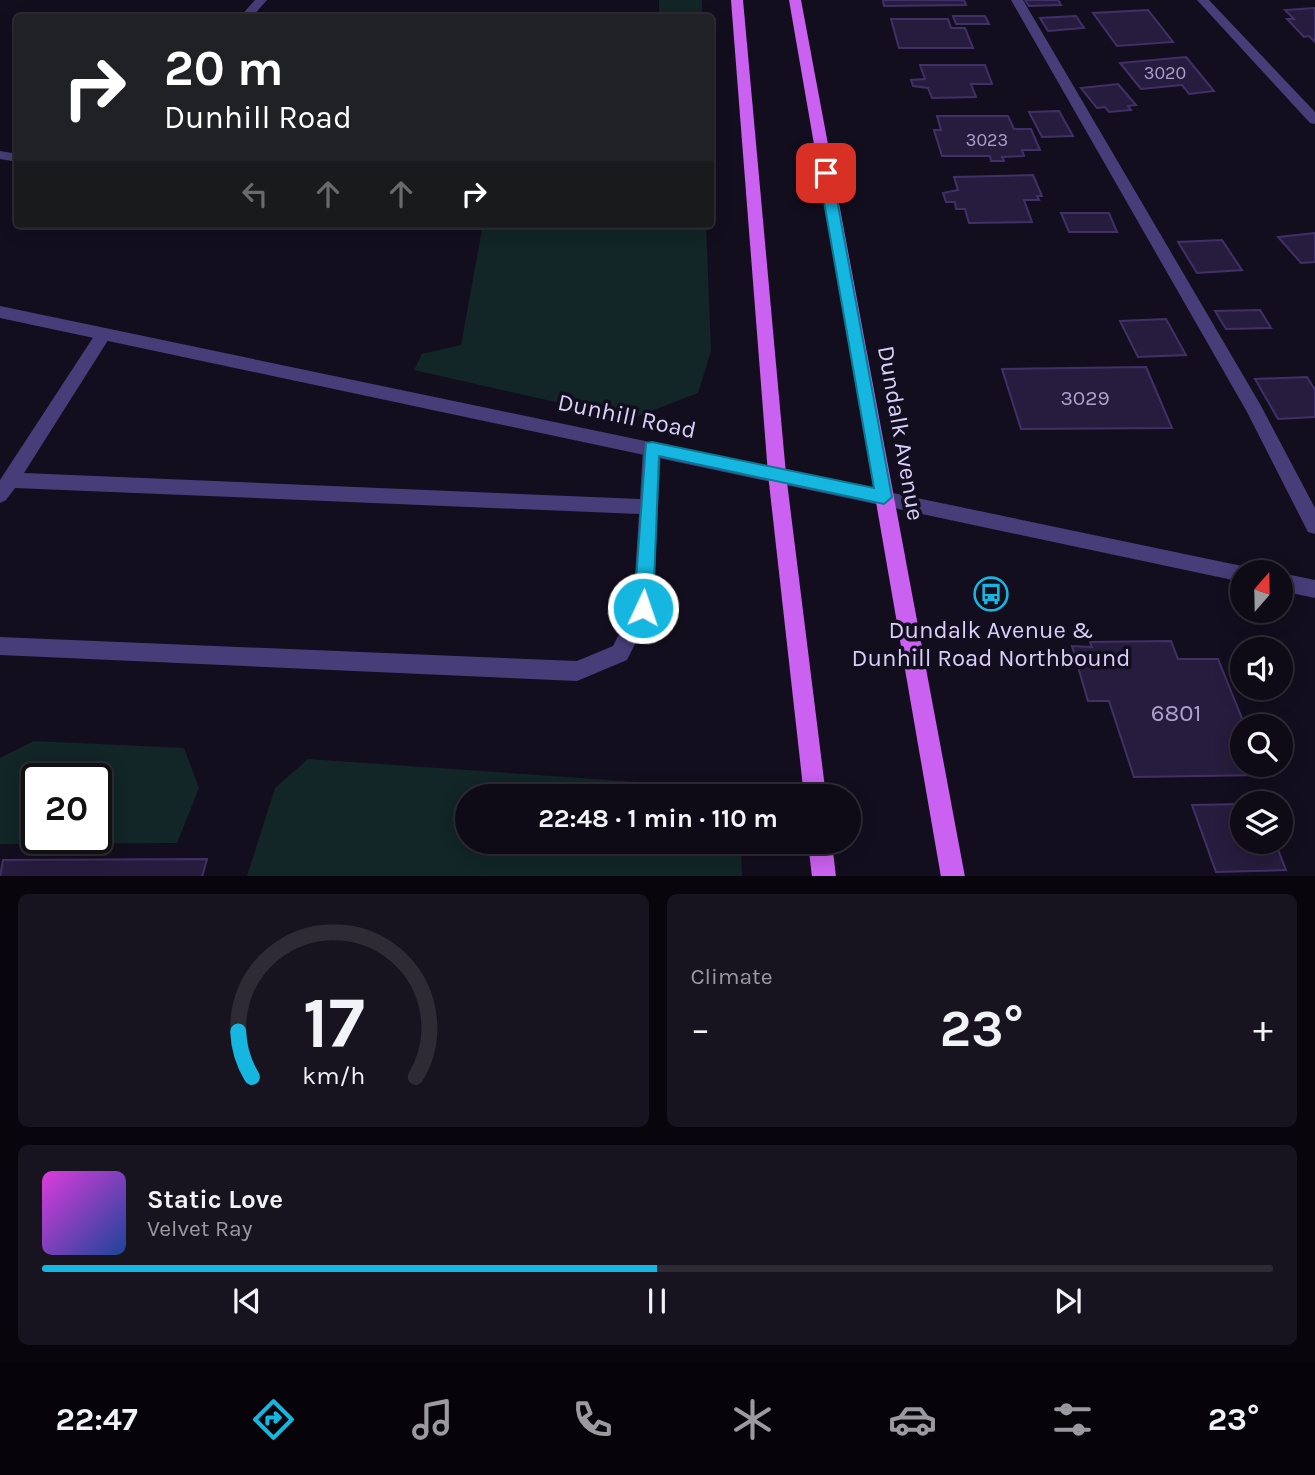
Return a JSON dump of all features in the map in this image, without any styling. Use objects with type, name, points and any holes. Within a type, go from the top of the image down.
[{"type":"main road","points":[[737,0],[777,474],[814,784]]},
{"type":"main road","name":"Dundalk Avenue","points":[[795,0],[953,876]]},
{"type":"main road","points":[[821,854],[824,876]]},
{"type":"street","points":[[248,14],[261,0]]},
{"type":"street","points":[[1017,0],[1254,409],[1315,526]]},
{"type":"street","points":[[1203,0],[1315,120]]},
{"type":"street","name":"Dunhill Road","points":[[0,312],[1230,571]]},
{"type":"street","points":[[5,487],[104,334]]},
{"type":"street","points":[[0,646],[578,671],[621,653],[643,608],[652,448]]},
{"type":"street","points":[[5,487],[648,507]]},
{"type":"street","points":[[1293,584],[1315,589]]},
{"type":"green space","points":[[659,0],[702,0],[702,14],[659,14]]},
{"type":"green space","points":[[482,228],[706,228],[711,351],[698,393],[630,419],[414,370],[422,354],[461,345]]},
{"type":"green space","points":[[34,741],[184,748],[199,788],[177,843],[112,843],[112,763],[21,763],[21,844],[0,844],[0,758]]},
{"type":"green space","points":[[308,759],[666,784],[455,784],[455,854],[741,854],[742,876],[247,876],[275,788]]},
{"type":"building","points":[[883,0],[964,0],[966,5],[884,6]]},
{"type":"building","points":[[1025,0],[1058,0],[1061,5],[1029,6]]},
{"type":"building","points":[[1315,8],[1315,42],[1309,36],[1304,37],[1287,19],[1294,19],[1285,10]]},
{"type":"building","points":[[1148,10],[1173,42],[1117,46],[1093,13]]},
{"type":"building","points":[[953,16],[985,16],[989,24],[956,24]]},
{"type":"building","points":[[1076,16],[1084,28],[1048,31],[1040,18]]},
{"type":"building","points":[[891,19],[948,19],[951,28],[965,28],[973,48],[899,48]]},
{"type":"building","points":[[1186,57],[1214,91],[1189,94],[1182,85],[1141,89],[1120,63]]},
{"type":"building","points":[[920,65],[985,65],[992,84],[971,84],[976,97],[932,98],[928,88],[913,86],[911,80],[925,79]]},
{"type":"building","points":[[1118,84],[1136,105],[1128,106],[1131,110],[1109,112],[1105,107],[1097,108],[1081,88]]},
{"type":"building","points":[[1059,111],[1073,136],[1042,137],[1029,112]]},
{"type":"building","points":[[937,116],[1008,116],[1014,129],[1031,129],[1040,150],[1022,150],[1024,156],[1002,157],[1004,161],[991,161],[990,156],[942,156],[934,130],[941,130]]},
{"type":"building","points":[[1033,175],[1042,196],[1037,196],[1039,200],[1024,200],[1032,222],[969,223],[965,209],[956,209],[955,202],[946,202],[943,193],[958,190],[954,177]]},
{"type":"building","points":[[1061,213],[1109,213],[1117,232],[1069,232]]},
{"type":"building","points":[[1315,233],[1315,262],[1301,263],[1278,237]]},
{"type":"building","points":[[1222,240],[1242,270],[1197,273],[1178,242]]},
{"type":"building","points":[[1260,310],[1271,328],[1226,329],[1215,311]]},
{"type":"building","points":[[1166,319],[1186,355],[1138,357],[1120,321]]},
{"type":"building","points":[[1146,367],[1172,428],[1021,429],[1002,369]]},
{"type":"building","points":[[1307,377],[1315,390],[1315,417],[1278,419],[1255,379]]},
{"type":"building","points":[[1171,641],[1178,659],[1218,659],[1230,689],[1230,700],[1235,700],[1240,714],[1230,714],[1230,776],[1134,777],[1109,701],[1088,701],[1072,646],[1092,647],[1090,642]]},
{"type":"building","points":[[1230,804],[1230,854],[1280,854],[1286,870],[1216,872],[1192,805]]},
{"type":"building","points":[[207,859],[202,876],[0,876],[3,860]]},
{"type":"place","name":"Dundalk Avenue & Dunhill Road Northbound","points":[[991,594]]},
{"type":"route","points":[[643,608],[652,448],[884,497],[826,173]]}]
